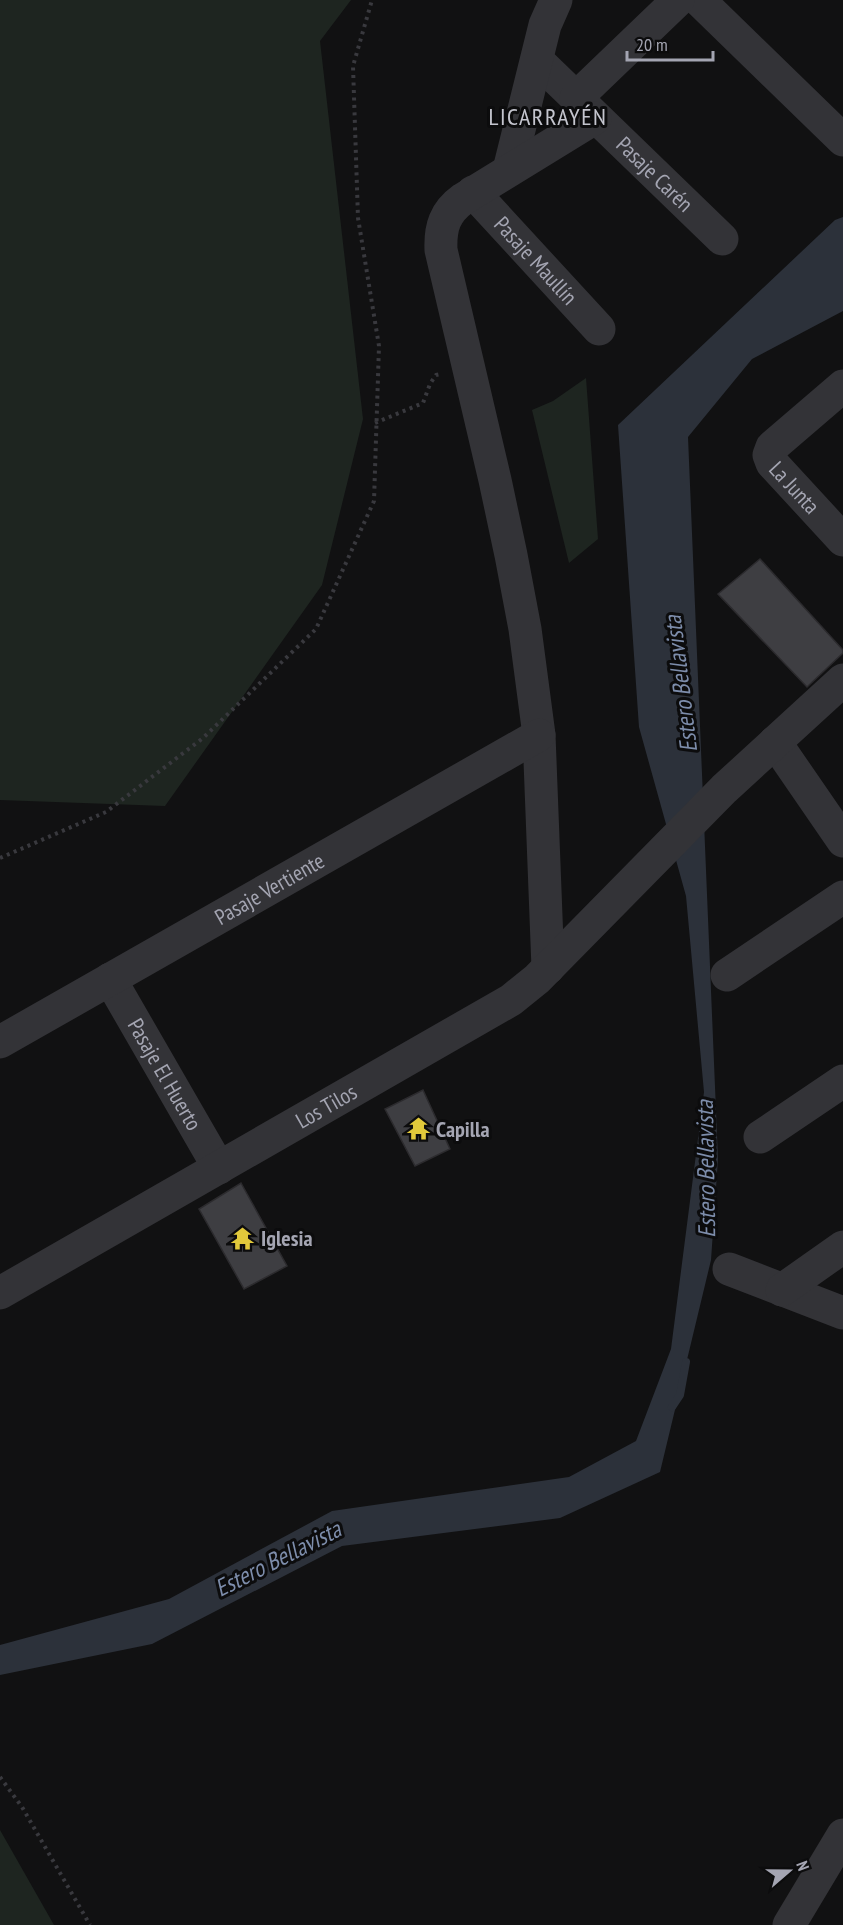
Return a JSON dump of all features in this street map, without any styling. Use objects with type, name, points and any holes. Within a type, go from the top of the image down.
[{"type":"street","points":[[509,170],[545,25],[556,0]]},
{"type":"street","points":[[548,968],[539,735],[525,629],[511,555],[441,250],[440,235],[443,221],[455,205],[509,170],[586,108],[678,0]]},
{"type":"street","points":[[699,0],[843,140]]},
{"type":"street","name":"Pasaje Carén","points":[[537,60],[722,239]]},
{"type":"street","name":"Pasaje Maullín","points":[[473,192],[599,329]]},
{"type":"street","name":"La Junta","points":[[843,386],[772,447],[769,455],[771,463],[843,540]]},
{"type":"street","name":"Los Tilos","points":[[0,1293],[495,1010],[525,989],[724,789],[843,680]]},
{"type":"street","name":"Pasaje Vertiente","points":[[0,1042],[539,735]]},
{"type":"street","points":[[776,742],[843,841]]},
{"type":"street","points":[[727,975],[843,897]]},
{"type":"street","name":"Pasaje El Huerto","points":[[110,979],[219,1168]]},
{"type":"street","points":[[760,1137],[843,1081]]},
{"type":"street","points":[[782,1290],[843,1247]]},
{"type":"street","points":[[729,1269],[843,1313]]},
{"type":"street","points":[[789,1925],[843,1835]]},
{"type":"path","points":[[0,858],[106,812],[203,738],[316,629],[374,501],[379,346],[358,218],[353,66],[372,0]]},
{"type":"path","points":[[375,423],[423,404],[436,375]]},
{"type":"path","points":[[0,1777],[22,1807],[90,1925]]},
{"type":"shaded area","points":[[0,0],[351,0],[320,41],[363,419],[322,585],[165,806],[0,800]]},
{"type":"shaded area","points":[[586,378],[598,539],[569,563],[532,410],[553,401]]},
{"type":"shaded area","points":[[0,1830],[54,1925],[0,1925]]},
{"type":"water","points":[[843,217],[843,311],[752,359],[688,437],[718,1159],[711,1260],[660,1472],[560,1518],[342,1546],[152,1644],[0,1675],[0,1645],[169,1599],[332,1511],[569,1477],[636,1441],[671,1349],[704,1092],[686,896],[639,727],[618,425],[835,220]]},
{"type":"building","points":[[760,559],[843,650],[843,653],[807,687],[718,594]]},
{"type":"building","name":"Capilla","points":[[423,1090],[450,1149],[415,1166],[385,1109]]},
{"type":"building","name":"Iglesia","points":[[241,1183],[287,1266],[244,1289],[199,1209]]},
{"type":"waterway","name":"Estero Bellavista","points":[[672,1407],[680,1395],[686,1362]]},
{"type":"place","name":"Capilla","points":[[418,1129]]},
{"type":"place","name":"Iglesia","points":[[243,1238]]},
{"type":"district","name":"LICARRAYÉN","points":[[548,117]]}]
